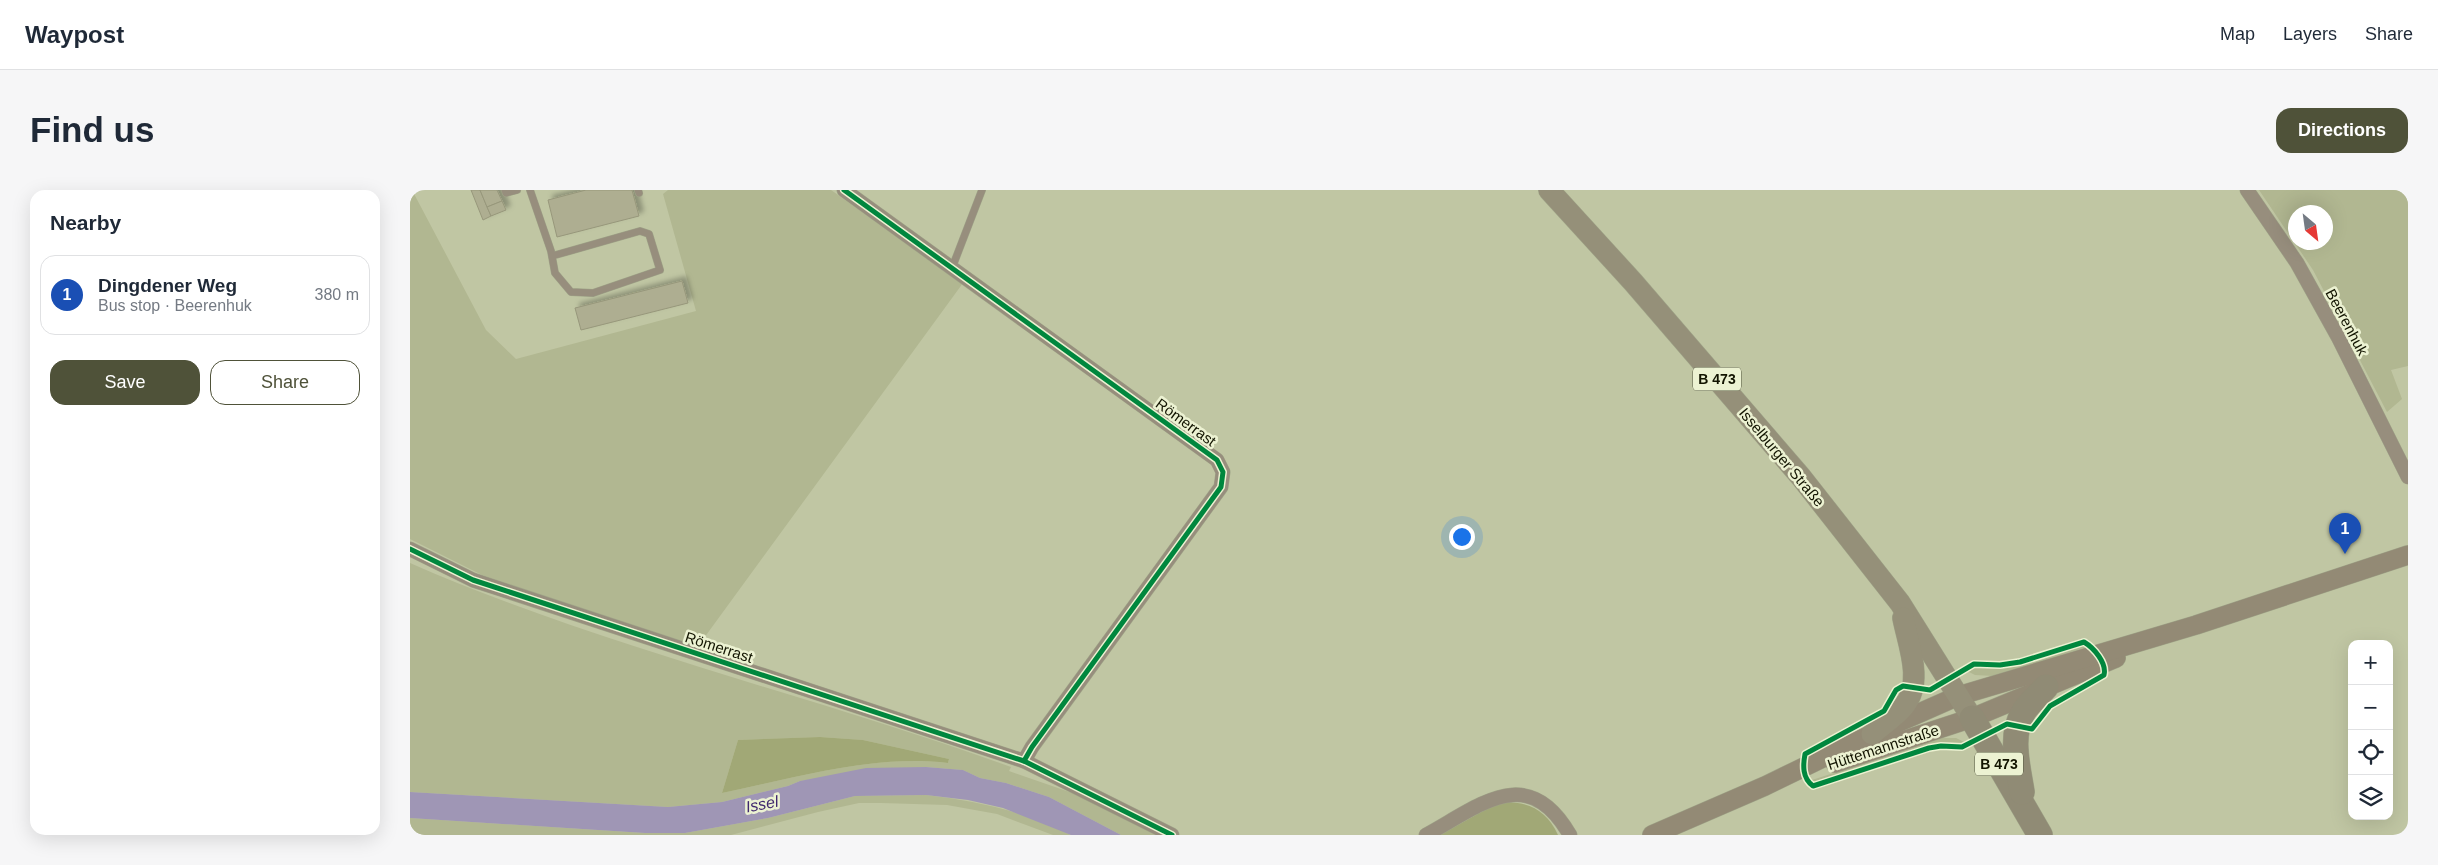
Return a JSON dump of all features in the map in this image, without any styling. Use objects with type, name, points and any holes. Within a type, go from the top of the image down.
[{"type":"highway","name":"B 473","points":[[2025,810],[2015,749],[2018,726],[2024,711],[2046,687]]},
{"type":"highway","name":"B 473","points":[[1972,718],[2040,835]]},
{"type":"main road","name":"Isselburger Straße","points":[[1549,190],[1633,282],[1800,477],[1900,603],[1972,718]]},
{"type":"main road","points":[[2196,625],[2408,555]]},
{"type":"main road","name":"B 473","points":[[1872,734],[1905,705],[1912,688],[1914,676],[1912,661],[1900,603]]},
{"type":"main road","name":"Hüttemannstraße","points":[[1765,786],[1972,718],[2196,625]]},
{"type":"main road","name":"Hüttemannstraße","points":[[1652,835],[1765,786],[1872,734],[1958,696],[2196,625]]},
{"type":"street","name":"Römerrast","points":[[844,190],[1217,460],[1223,472],[1221,487],[1032,747],[1024,761]]},
{"type":"street","name":"Beerenhuk","points":[[2246,190],[2297,263],[2338,337],[2408,477]]},
{"type":"street","name":"Römerrast","points":[[410,550],[473,580],[1024,761],[1172,835]]},
{"type":"street","points":[[1426,835],[1494,798],[1516,793],[1540,800],[1562,821],[1570,835]]},
{"type":"lane","points":[[505,190],[506,193],[517,190]]},
{"type":"lane","points":[[530,190],[556,273],[571,292],[593,293],[660,270],[649,234],[640,231],[552,256]]},
{"type":"lane","points":[[952,268],[982,190]]},
{"type":"green space","points":[[410,190],[412,190],[486,330],[516,359],[696,311],[663,194],[668,190],[831,190],[963,283],[696,649],[482,575],[410,539]]},
{"type":"green space","points":[[2259,190],[2408,190],[2408,366],[2391,370],[2402,399],[2387,412],[2313,270],[2300,250],[2333,250],[2333,205],[2288,205],[2288,233]]},
{"type":"green space","points":[[410,563],[558,621],[936,741],[1011,767],[1009,771],[1081,796],[1156,835],[1121,835],[1049,797],[1006,783],[980,778],[963,770],[926,767],[800,781],[788,786],[722,802],[668,807],[410,792]],"holes":[[[820,737],[863,740],[949,759],[948,763],[920,761],[891,762],[834,769],[722,793],[738,740]]]},
{"type":"green space","points":[[2080,645],[2087,647],[1993,676],[1975,675],[1967,671],[1975,668],[2014,665]]},
{"type":"green space","points":[[820,737],[863,740],[949,759],[948,763],[920,761],[891,762],[834,769],[722,793],[738,740]]},
{"type":"green space","points":[[1942,738],[1956,738],[1964,742],[1957,744],[1932,744],[1813,783],[1812,780]]},
{"type":"green space","points":[[926,795],[963,800],[1019,813],[1071,835],[1053,835],[997,814],[947,805],[859,803],[731,835],[410,835],[410,818],[645,833],[685,833],[768,818],[855,796]]},
{"type":"green space","points":[[1504,802],[1522,804],[1537,810],[1549,820],[1558,835],[1440,835],[1490,807]]},
{"type":"water","name":"Issel","points":[[926,767],[963,770],[980,778],[1006,783],[1049,797],[1121,835],[1071,835],[1003,808],[968,800],[926,795],[855,796],[768,818],[685,833],[645,833],[410,818],[410,792],[668,807],[722,802],[788,786],[800,781],[866,768]]},
{"type":"building","points":[[471,190],[480,190],[491,216],[483,220]]},
{"type":"building","points":[[480,190],[497,190],[502,201],[487,207]]},
{"type":"building","points":[[586,190],[632,190],[639,216],[557,237],[548,200]]},
{"type":"building","points":[[502,201],[506,210],[491,216],[487,207]]},
{"type":"building","points":[[682,281],[688,303],[581,330],[575,308]]},
{"type":"cycle path","points":[[844,190],[1217,460],[1223,472],[1221,487],[1032,747],[1024,761]]},
{"type":"cycle path","points":[[410,549],[473,580],[1024,761],[1172,835]]},
{"type":"cycle path","points":[[2084,642],[2099,656],[2104,666],[2104,675],[2050,706],[2032,729],[2007,724],[1962,747],[1941,746],[1929,748],[1813,786],[1805,775],[1805,754],[1884,711],[1896,690],[1903,686],[1930,690],[1974,664],[2000,665],[2020,662],[2084,642]]},
{"type":"place","name":"Dingdener Weg","points":[[2345,554]]}]
